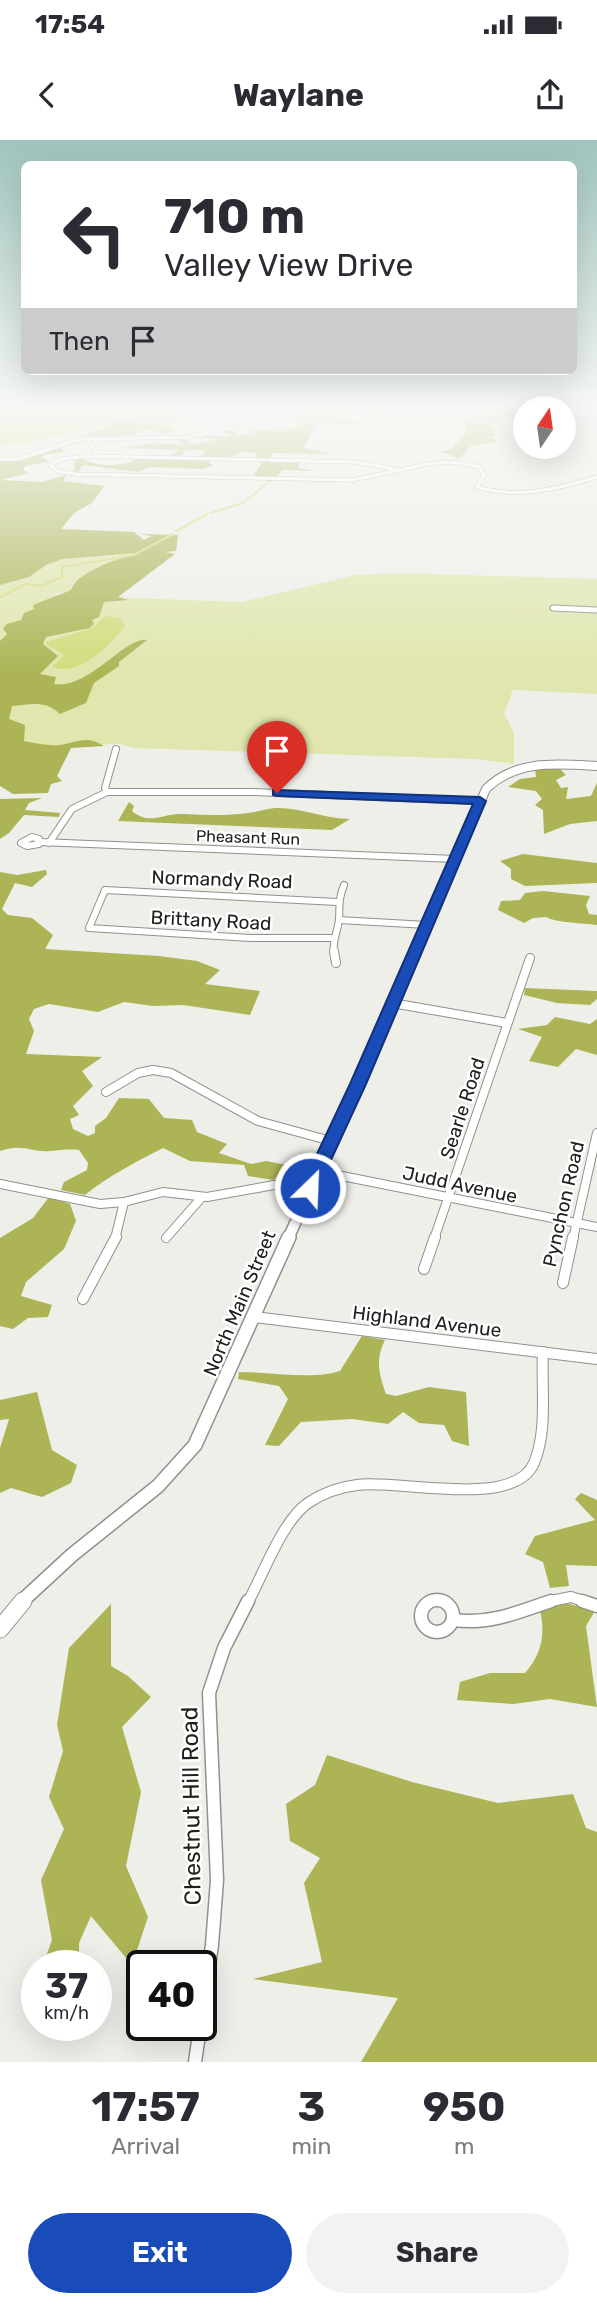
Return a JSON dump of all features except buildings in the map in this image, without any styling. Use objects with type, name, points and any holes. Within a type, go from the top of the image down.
[{"type":"street","points":[[553,608],[597,610]]},
{"type":"street","points":[[107,792],[105,788],[116,748]]},
{"type":"street","name":"North Main Street","points":[[0,1629],[44,1577],[132,1510],[183,1462],[209,1418],[488,787],[497,778],[537,767],[597,766]]},
{"type":"street","points":[[49,843],[72,809],[107,792],[239,792],[480,801]]},
{"type":"street","name":"Pheasant Run","points":[[40,842],[455,859]]},
{"type":"street","points":[[336,962],[332,938],[339,920],[337,901],[344,885]]},
{"type":"street","name":"Normandy Road","points":[[89,928],[105,890],[337,901]]},
{"type":"street","points":[[339,920],[427,925]]},
{"type":"street","name":"Brittany Road","points":[[89,928],[262,938],[332,938]]},
{"type":"street","name":"Searle Road","points":[[424,1269],[530,958]]},
{"type":"street","points":[[392,1003],[507,1023]]},
{"type":"street","points":[[106,1092],[138,1073],[153,1070],[171,1073],[258,1121],[331,1141]]},
{"type":"street","name":"Pynchon Road","points":[[563,1283],[597,1133]]},
{"type":"street","name":"Judd Avenue","points":[[317,1171],[597,1227]]},
{"type":"street","points":[[0,1184],[84,1202],[124,1202],[160,1192],[202,1197],[232,1195],[274,1185],[310,1188]]},
{"type":"street","points":[[166,1238],[170,1230],[202,1197]]},
{"type":"street","points":[[83,1299],[119,1232],[124,1202]]},
{"type":"street","name":"Highland Avenue","points":[[254,1318],[597,1359]]},
{"type":"street","name":"Chestnut Hill Road","points":[[195,2062],[212,1945],[216,1880],[209,1693],[213,1676],[244,1608],[293,1520],[316,1497],[350,1484],[498,1487],[527,1473],[535,1461],[538,1443],[543,1353]]},
{"type":"street","points":[[454,1620],[473,1623],[502,1618],[556,1599],[571,1597],[597,1606]]},
{"type":"shaded area","points":[[0,497],[96,497],[92,503],[74,513],[61,529],[134,532],[144,540],[152,536],[138,534],[178,535],[176,551],[165,552],[175,554],[118,597],[128,600],[104,602],[99,617],[92,620],[94,624],[90,628],[46,637],[43,644],[58,656],[40,674],[56,677],[54,684],[67,684],[80,679],[128,646],[147,640],[119,662],[119,666],[94,683],[86,703],[60,714],[44,705],[12,706],[9,719],[25,725],[24,741],[55,745],[92,740],[104,746],[71,748],[57,776],[62,781],[51,784],[48,793],[13,794],[0,786],[0,641],[7,634],[3,629],[7,624],[21,620],[24,613],[34,609],[33,605],[71,590],[80,578],[88,573],[135,553],[63,559],[46,565],[29,577],[0,585]]},
{"type":"shaded area","points":[[132,551],[135,553],[132,556],[110,563],[73,583],[71,590],[52,595],[241,602],[356,575],[398,573],[597,579],[597,694],[513,690],[504,713],[514,733],[514,764],[474,759],[135,748],[120,744],[61,746],[0,742],[0,585],[28,577],[46,565],[63,559]]},
{"type":"shaded area","points":[[105,616],[120,618],[125,626],[111,642],[83,664],[63,669],[52,667],[64,655],[46,642],[93,628]]},
{"type":"shaded area","points":[[559,768],[566,775],[556,780],[561,788],[568,787],[566,799],[591,796],[597,783],[597,821],[570,824],[544,834],[543,810],[535,805],[542,799],[536,791],[508,787],[520,779],[536,777],[535,769]]},
{"type":"shaded area","points":[[42,798],[29,803],[25,810],[60,813],[59,817],[24,815],[9,833],[0,839],[0,799]]},
{"type":"shaded area","points":[[129,802],[134,806],[132,811],[145,818],[176,814],[240,814],[275,808],[350,819],[332,830],[118,821]]},
{"type":"shaded area","points":[[523,854],[597,863],[597,883],[525,886],[511,879],[511,869],[500,861]]},
{"type":"shaded area","points":[[46,870],[47,874],[32,887],[15,883],[2,909],[8,915],[32,918],[53,935],[45,949],[197,961],[220,970],[205,984],[260,991],[250,1015],[183,1005],[153,1006],[124,1002],[98,1012],[49,1004],[34,1009],[29,1019],[34,1031],[26,1054],[102,1057],[82,1071],[93,1086],[73,1106],[79,1115],[70,1119],[73,1129],[88,1136],[95,1133],[95,1126],[106,1118],[119,1098],[149,1099],[164,1118],[192,1120],[197,1132],[227,1144],[219,1153],[251,1164],[266,1161],[286,1165],[274,1180],[248,1176],[244,1165],[190,1161],[163,1148],[113,1175],[85,1195],[61,1190],[64,1182],[87,1170],[88,1163],[79,1150],[15,1148],[0,1151],[0,872],[17,875]]},
{"type":"shaded area","points":[[543,891],[590,896],[586,905],[589,914],[597,915],[597,925],[563,922],[546,917],[533,918],[524,923],[498,910],[501,901],[520,900],[525,893]]},
{"type":"shaded area","points":[[525,988],[597,991],[597,999],[590,1005],[557,1003],[524,995]]},
{"type":"shaded area","points":[[555,1017],[590,1024],[597,1019],[597,1055],[576,1049],[558,1067],[529,1061],[542,1037],[518,1029],[547,1025]]},
{"type":"shaded area","points":[[49,1197],[70,1204],[76,1221],[64,1249],[26,1282],[21,1296],[52,1305],[48,1317],[28,1318],[13,1329],[0,1326],[0,1238],[33,1218]]},
{"type":"shaded area","points":[[362,1336],[385,1340],[379,1367],[386,1394],[396,1396],[429,1387],[466,1392],[469,1446],[452,1441],[444,1425],[419,1423],[403,1412],[388,1424],[352,1419],[301,1422],[279,1446],[265,1445],[288,1399],[279,1386],[238,1379],[239,1372],[317,1375],[340,1371]]},
{"type":"shaded area","points":[[37,1392],[52,1450],[77,1465],[71,1483],[42,1497],[11,1488],[0,1493],[0,1448],[9,1419],[0,1420],[0,1400]]},
{"type":"shaded area","points":[[581,1493],[597,1500],[597,1566],[566,1565],[569,1586],[550,1588],[543,1562],[525,1554],[535,1536],[595,1520],[575,1499]]},
{"type":"shaded area","points":[[566,1603],[595,1611],[586,1626],[597,1707],[550,1699],[513,1704],[457,1700],[460,1682],[490,1673],[525,1673],[541,1644],[540,1611]]},
{"type":"shaded area","points":[[111,1604],[111,1666],[128,1676],[151,1697],[122,1727],[141,1792],[126,1866],[148,1917],[137,1950],[126,1950],[126,1958],[91,1916],[79,1943],[79,1950],[48,1950],[52,1940],[41,1880],[64,1829],[49,1797],[63,1751],[57,1725],[69,1648]]},
{"type":"shaded area","points":[[327,1755],[412,1782],[498,1803],[573,1794],[586,1828],[597,1832],[597,2062],[361,2062],[398,1998],[253,1979],[322,1962],[304,1883],[320,1858],[290,1841],[286,1804],[315,1785]]},
{"type":"waterway","points":[[210,513],[243,503],[251,497]]},
{"type":"waterway","points":[[176,531],[207,514]]},
{"type":"waterway","points":[[0,597],[26,584],[41,586],[62,577],[62,567],[134,555],[173,534]]},
{"type":"route","points":[[277,793],[480,801],[358,1084],[310,1188]]}]
